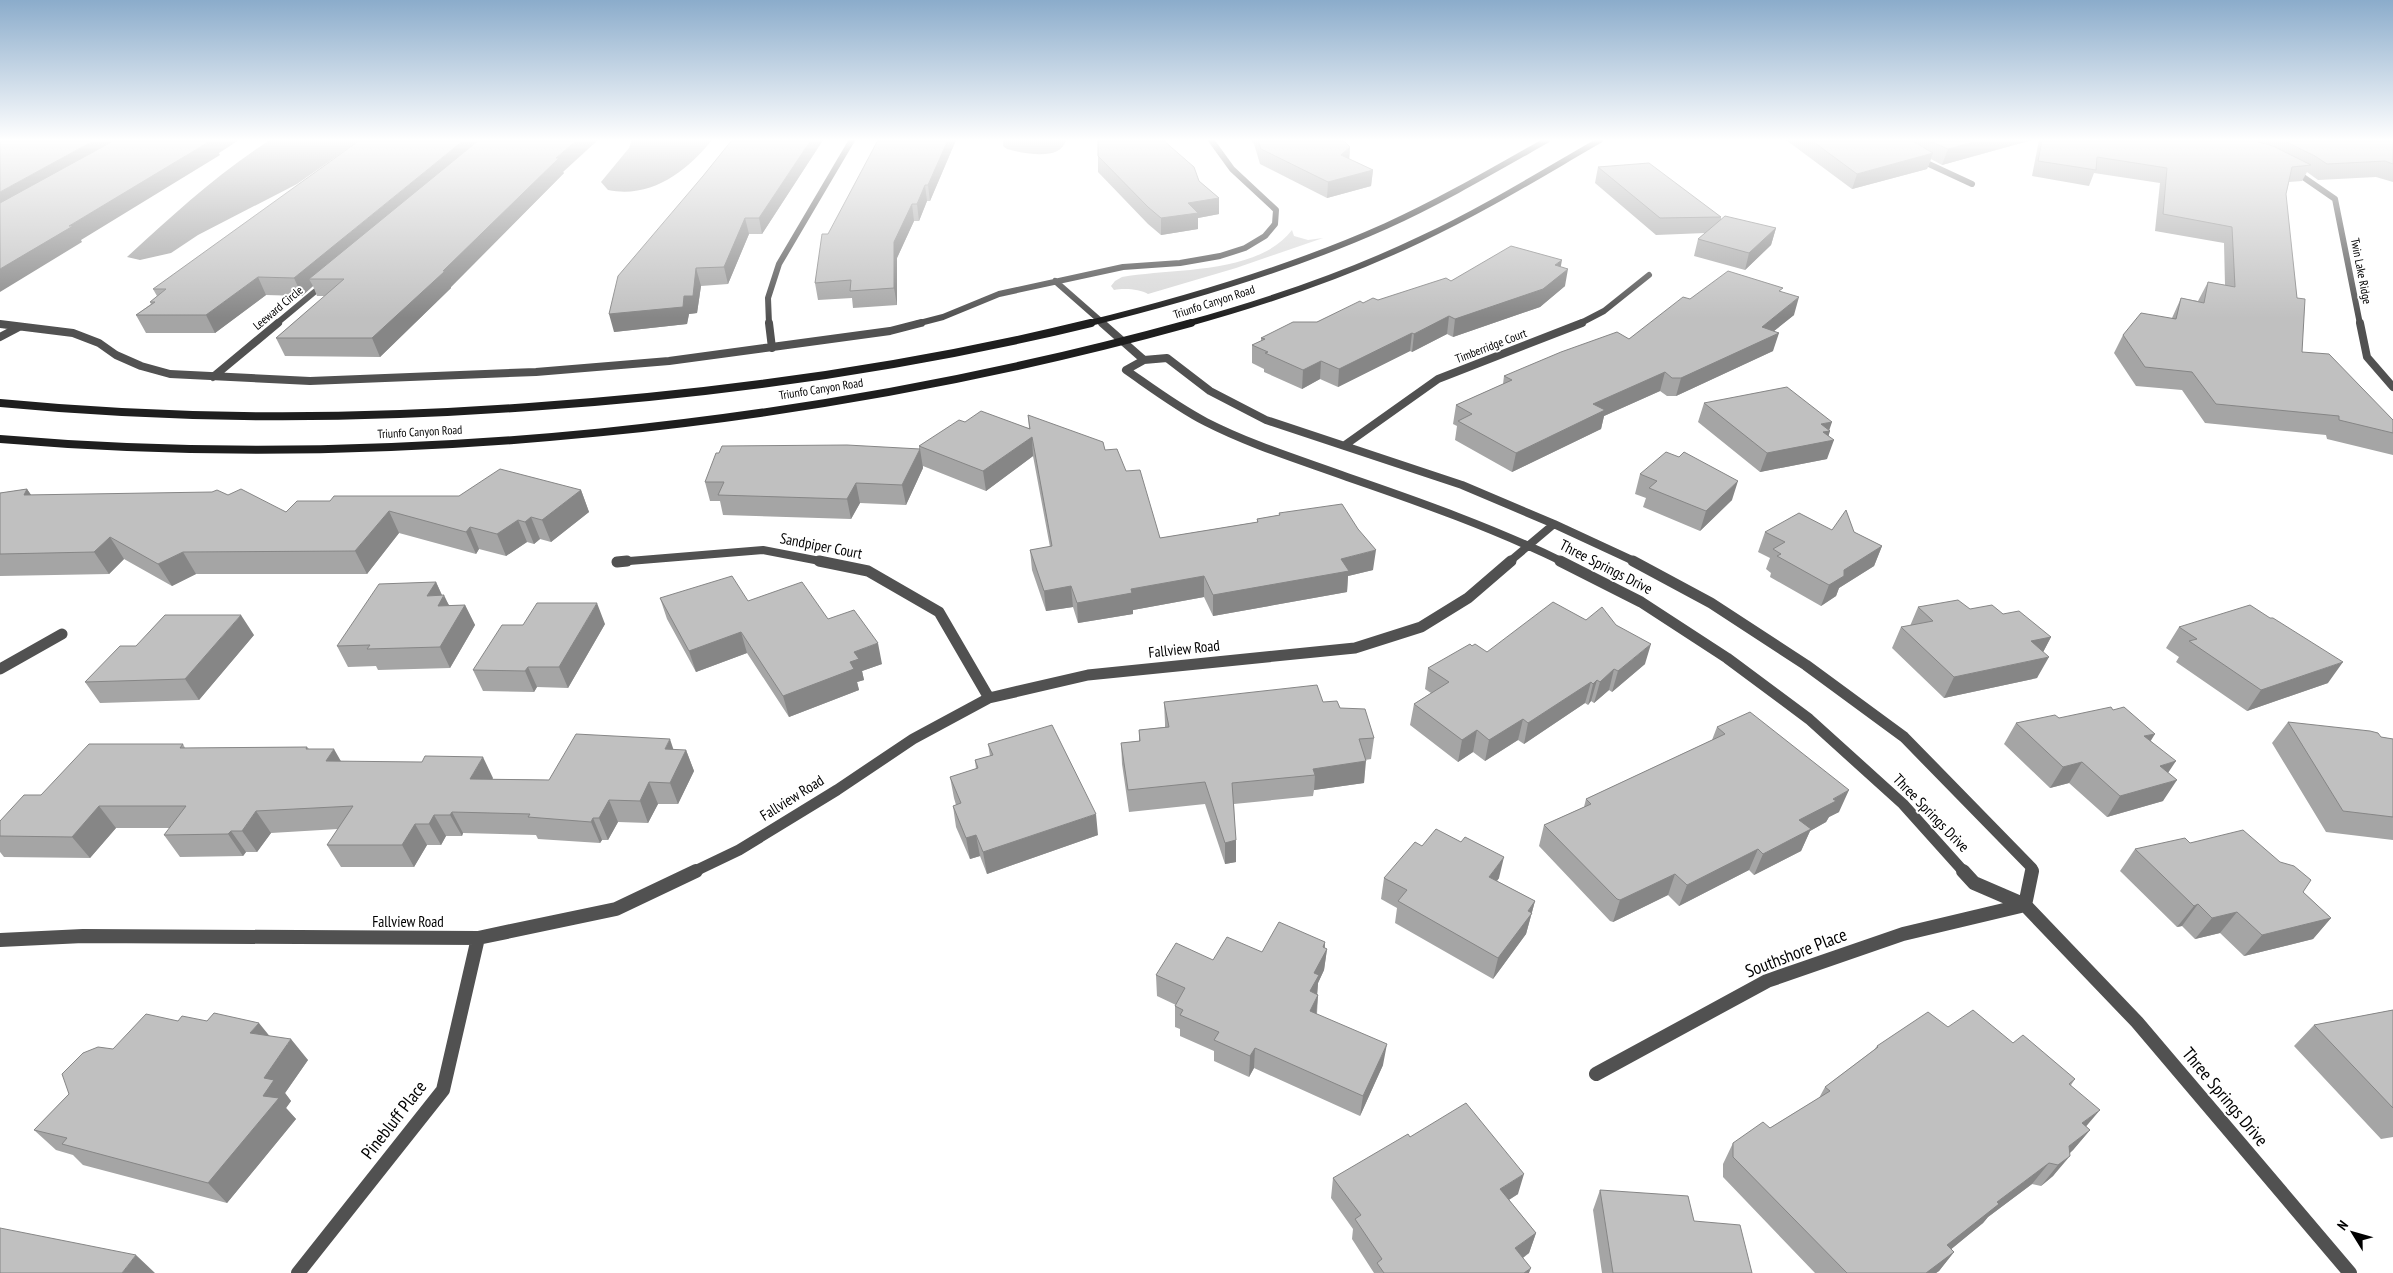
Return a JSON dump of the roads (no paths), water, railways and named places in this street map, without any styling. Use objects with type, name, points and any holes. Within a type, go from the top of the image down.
[{"type":"street","points":[[772,348],[769,334],[768,298],[779,264],[817,199]]},
{"type":"street","points":[[0,324],[73,333],[99,343],[116,355],[141,366],[170,374],[214,377],[310,381],[536,372],[669,361],[890,331],[943,317],[998,294],[1055,281],[1123,267],[1220,256],[1245,248],[1266,236],[1275,224],[1276,210],[1266,199]]},
{"type":"street","name":"Triunfo Canyon Road","points":[[0,403],[92,411],[274,417],[398,415],[606,403],[830,375],[935,357],[1100,322],[1221,287],[1362,236],[1440,199]]},
{"type":"street","name":"Triunfo Canyon Road","points":[[0,439],[92,446],[244,449],[357,448],[481,442],[556,435],[735,416],[823,402],[954,380],[1158,333],[1333,276],[1397,250],[1496,199]]},
{"type":"street","name":"Twin Lake Ridge","points":[[2335,199],[2367,357],[2393,387]]},
{"type":"street","name":"Timberridge Court","points":[[1345,445],[1438,379],[1572,328],[1604,311],[1649,275]]},
{"type":"street","name":"Leeward Circle","points":[[214,377],[330,280]]},
{"type":"street","points":[[1055,281],[1144,360]]},
{"type":"street","points":[[0,337],[19,327]]},
{"type":"street","name":"Three Springs Drive","points":[[2025,906],[2032,868],[1904,737],[1806,666],[1711,603],[1633,561],[1554,524],[1462,485],[1266,420],[1210,392],[1167,358],[1144,360],[1126,370],[1165,398],[1206,422],[1267,449],[1443,510],[1530,546],[1641,602],[1727,658],[1809,719],[1903,804],[1974,883],[2025,906],[2137,1022],[2350,1273]]},
{"type":"street","name":"Fallview Road","points":[[0,940],[83,936],[478,938],[616,909],[739,850],[837,790],[913,739],[989,698],[1088,674],[1355,648],[1421,627],[1468,598],[1554,524]]},
{"type":"street","name":"Sandpiper Court","points":[[617,562],[763,550],[868,571],[939,612],[989,698]]},
{"type":"street","points":[[0,668],[62,634]]},
{"type":"street","name":"Southshore Place","points":[[1596,1074],[1768,980],[1903,934],[2025,906]]},
{"type":"street","name":"Pinebluff Place","points":[[298,1273],[443,1090],[478,938]]}]
